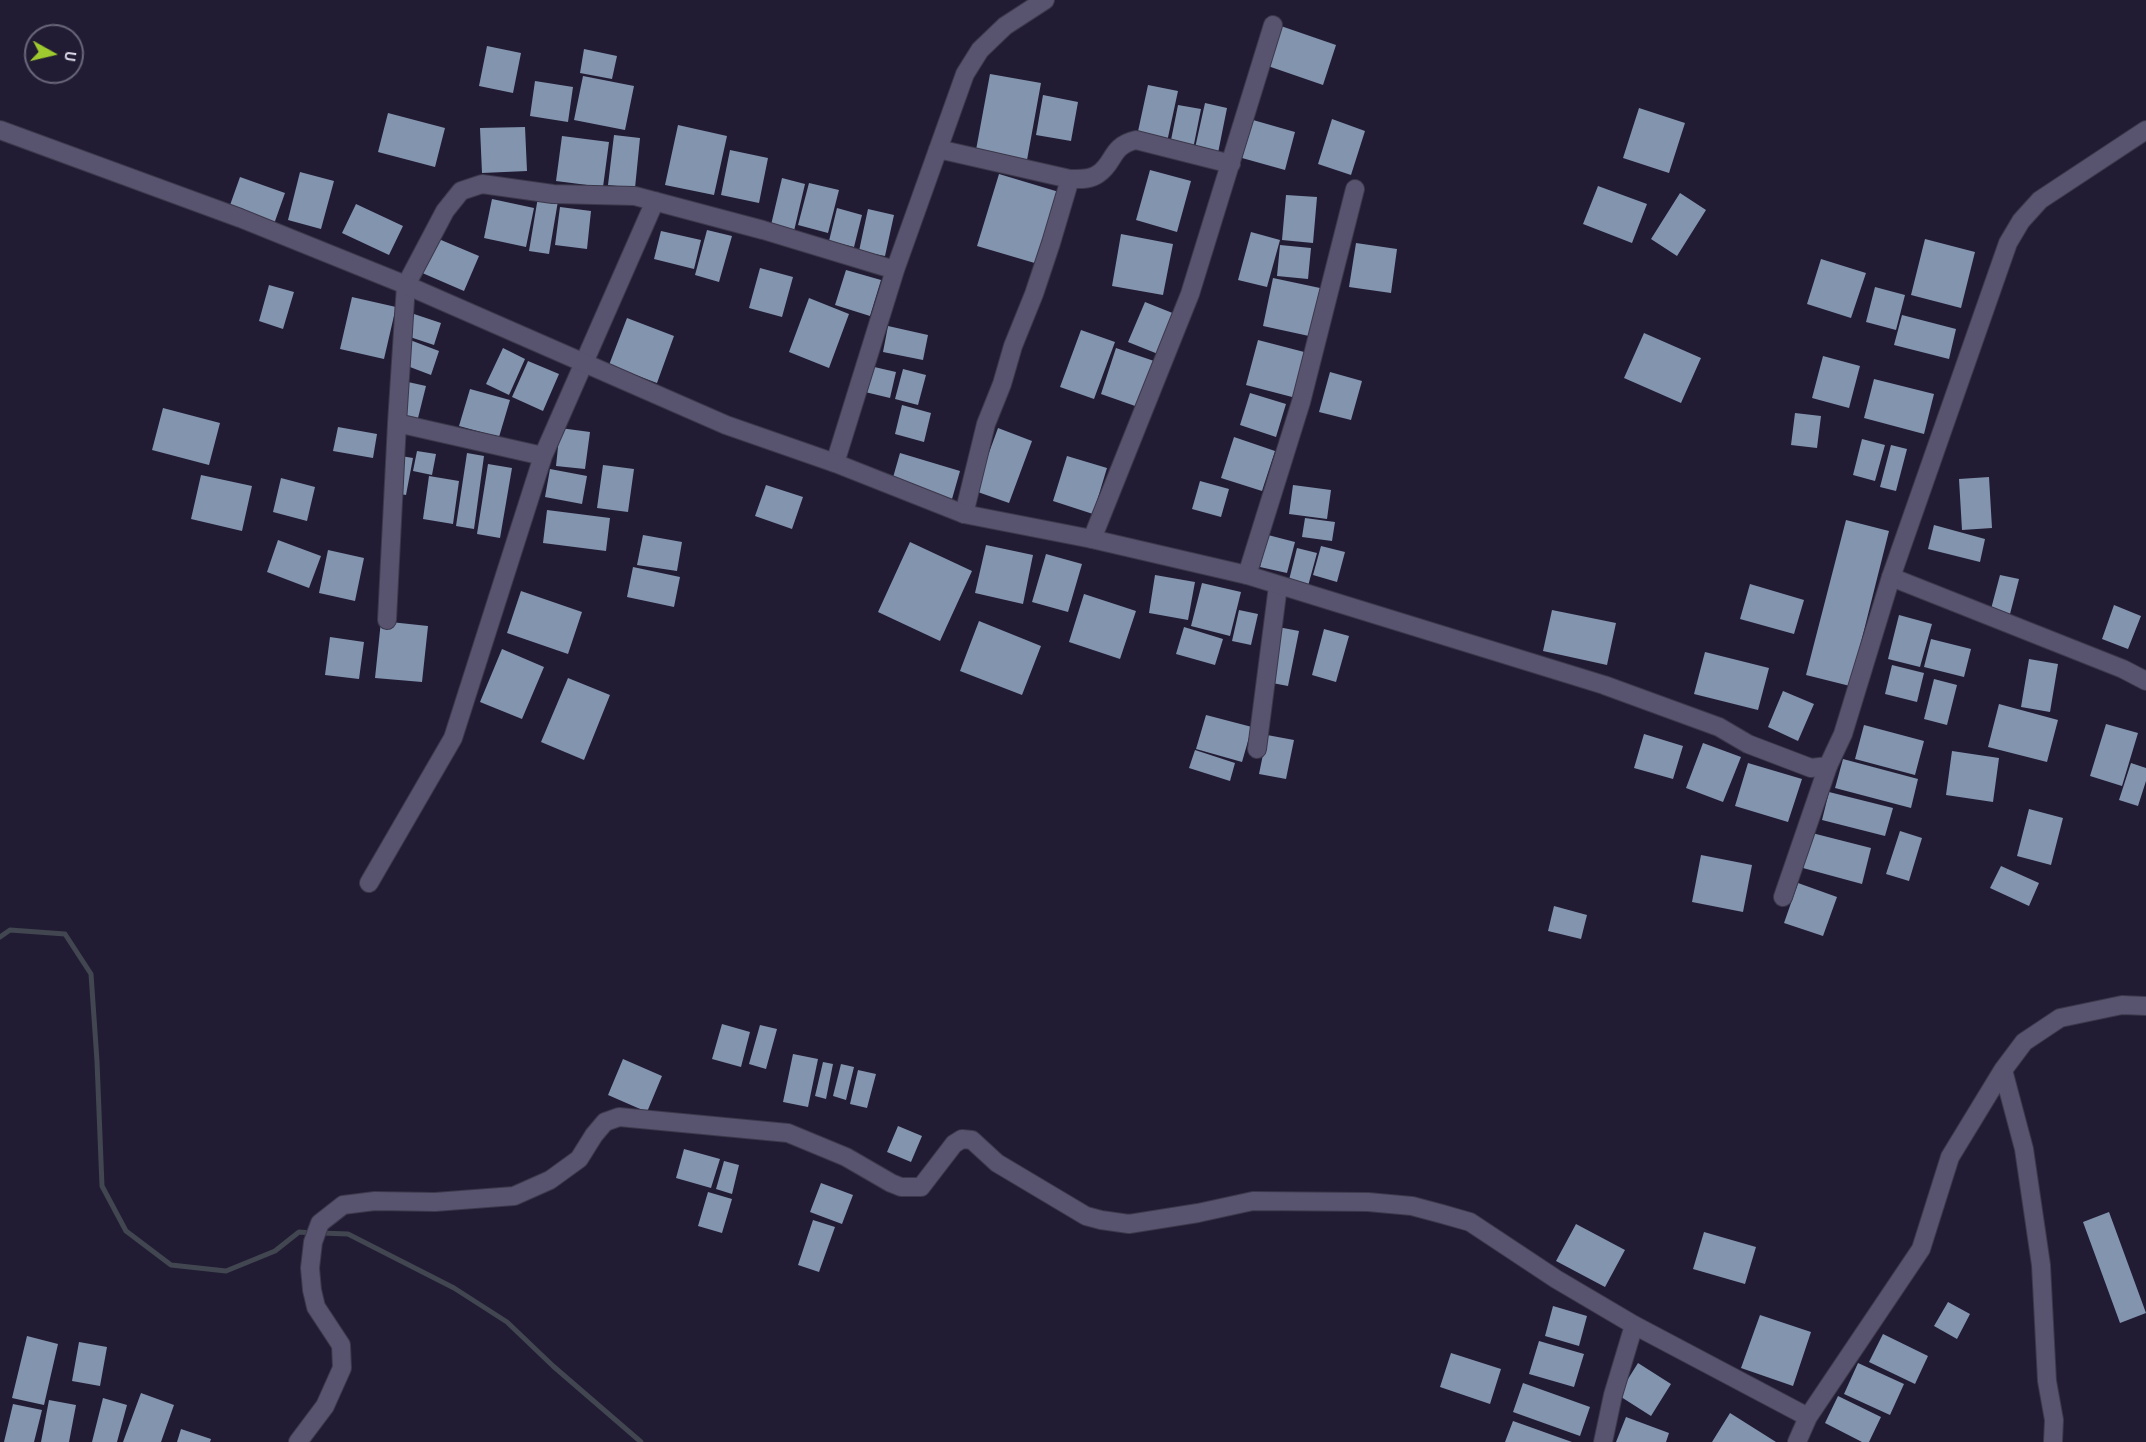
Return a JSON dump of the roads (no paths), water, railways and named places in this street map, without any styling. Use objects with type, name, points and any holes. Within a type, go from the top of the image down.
[{"type":"street","points":[[835,463],[895,270],[965,74],[980,50],[1005,26],[1045,0]]},
{"type":"street","points":[[1092,538],[1190,294],[1273,25]]},
{"type":"street","points":[[0,130],[240,218],[406,285],[726,425],[835,463],[964,514],[1092,538],[1247,575],[1604,685],[1719,727],[1748,744],[1811,768],[1828,766]]},
{"type":"street","points":[[1783,897],[1828,766],[1843,734],[1891,577],[2008,243],[2021,221],[2040,200],[2146,130]]},
{"type":"street","points":[[938,149],[1070,179],[1086,179],[1099,174],[1124,142],[1136,140],[1231,164]]},
{"type":"street","points":[[964,514],[986,424],[1048,253],[1070,179]]},
{"type":"street","points":[[387,620],[406,285],[445,211],[461,191],[482,184],[553,194],[635,196],[895,270]]},
{"type":"street","points":[[1247,575],[1301,402],[1355,189]]},
{"type":"street","points":[[369,883],[453,738],[543,456],[656,201]]},
{"type":"street","points":[[397,423],[543,456]]},
{"type":"street","points":[[1891,577],[2123,669],[2146,681]]},
{"type":"street","points":[[1257,749],[1278,586]]},
{"type":"street","points":[[1797,1442],[1808,1418],[1921,1248],[1950,1157],[2024,1042],[2060,1018],[2122,1005],[2146,1006]]},
{"type":"street","points":[[2004,1070],[2024,1149],[2041,1265],[2047,1381],[2054,1420],[2053,1442]]},
{"type":"street","points":[[298,1442],[325,1406],[342,1368],[341,1345],[316,1308],[312,1290],[310,1268],[313,1242],[320,1223],[343,1205],[375,1201],[435,1202],[514,1196],[550,1180],[579,1159],[605,1122],[619,1117],[788,1133],[846,1157],[891,1183],[911,1188],[921,1187],[954,1143],[963,1139],[972,1140],[997,1162],[1086,1216],[1129,1224],[1198,1214],[1253,1201],[1368,1202],[1413,1206],[1470,1222],[1556,1279],[1634,1325],[1808,1418]]},
{"type":"street","points":[[1603,1442],[1613,1395],[1634,1325]]},
{"type":"waterway","points":[[0,937],[10,930],[65,934],[91,974],[102,1186],[126,1231],[171,1265],[226,1271],[275,1251],[299,1232],[312,1233]]},
{"type":"waterway","points":[[321,1233],[348,1234],[454,1288],[507,1322],[553,1366],[641,1442]]}]
